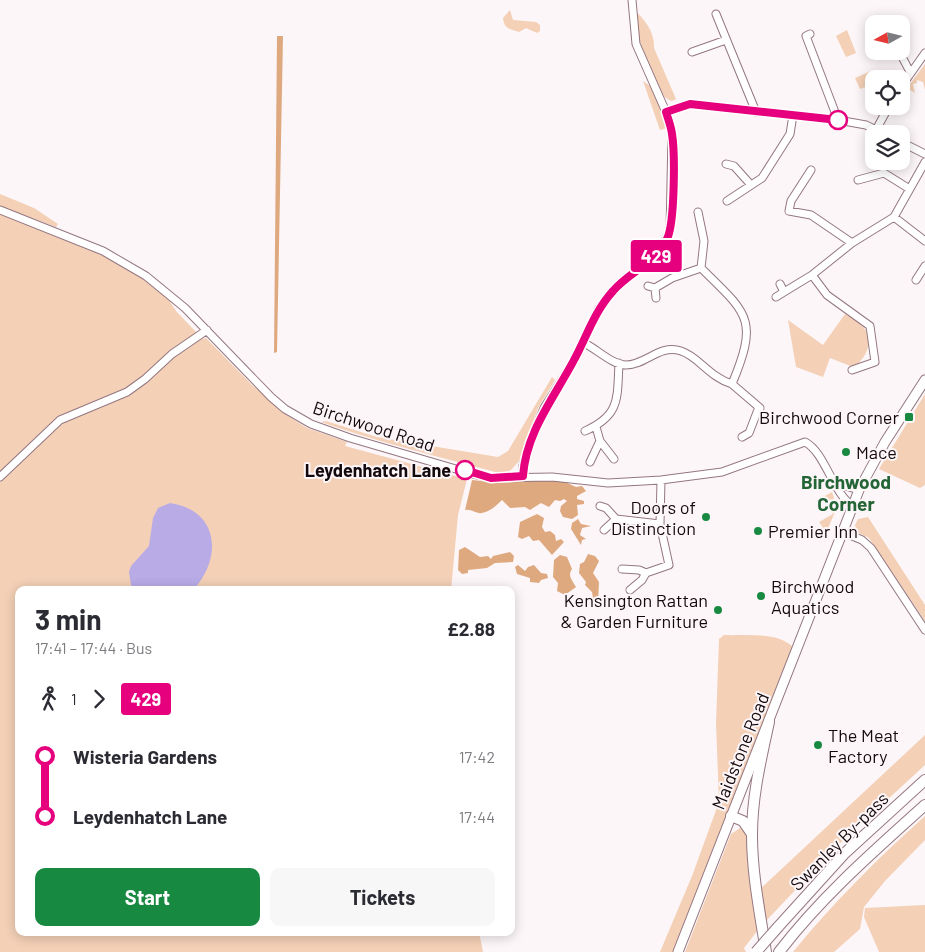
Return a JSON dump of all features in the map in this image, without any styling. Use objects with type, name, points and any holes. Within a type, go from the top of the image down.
[{"type":"highway","points":[[766,952],[754,870],[752,834],[757,773],[769,722]]},
{"type":"highway","name":"Swanley By-pass","points":[[756,952],[844,853],[925,780]]},
{"type":"highway","name":"Swanley By-pass","points":[[783,948],[864,861],[925,805]]},
{"type":"highway","points":[[731,816],[743,821],[752,834]]},
{"type":"main road","name":"Maidstone Road","points":[[678,952],[859,490],[885,442],[925,380]]},
{"type":"street","points":[[523,476],[524,465],[544,408],[575,359],[600,308],[614,289],[658,254],[670,231],[672,138],[666,112],[636,44],[632,0]]},
{"type":"street","points":[[716,14],[756,112]]},
{"type":"street","points":[[810,34],[806,36],[838,120]]},
{"type":"street","points":[[692,52],[726,40]]},
{"type":"street","points":[[910,72],[925,53]]},
{"type":"street","points":[[666,112],[690,104],[838,120],[866,125]]},
{"type":"street","points":[[727,201],[762,178],[790,134],[794,115]]},
{"type":"street","points":[[910,146],[925,154]]},
{"type":"street","points":[[776,298],[812,275],[852,243],[894,217],[908,188],[925,162]]},
{"type":"street","points":[[726,164],[734,166],[751,185]]},
{"type":"street","points":[[811,170],[791,201],[790,211],[811,215],[852,243]]},
{"type":"street","points":[[858,180],[884,174],[908,188]]},
{"type":"street","name":"Birchwood Road","points":[[0,210],[74,238],[124,263],[162,288],[207,330],[271,397],[285,409],[311,424],[350,438],[491,478],[523,476],[608,483],[661,480],[723,472],[805,442],[814,449],[848,503],[853,506]]},
{"type":"street","points":[[698,212],[704,240],[701,268]]},
{"type":"street","points":[[894,217],[925,241]]},
{"type":"street","points":[[916,280],[925,266]]},
{"type":"street","points":[[656,298],[652,287],[701,268]]},
{"type":"street","points":[[701,268],[732,299],[745,320],[747,330],[745,353],[732,384]]},
{"type":"street","points":[[812,275],[827,295],[865,322],[871,330],[875,362],[852,370]]},
{"type":"street","points":[[780,284],[784,292]]},
{"type":"street","points":[[0,477],[60,420],[127,392],[145,379],[172,354],[207,330]]},
{"type":"street","points":[[582,342],[618,363],[632,364],[663,350],[682,351],[713,376],[732,384],[759,408],[749,433],[742,437]]},
{"type":"street","points":[[585,431],[596,427],[616,406],[618,363]]},
{"type":"street","points":[[596,427],[600,441],[614,459]]},
{"type":"street","points":[[590,462],[600,441]]},
{"type":"street","points":[[630,590],[642,580],[646,573],[669,565],[660,524],[661,480]]},
{"type":"street","points":[[838,486],[859,490]]},
{"type":"street","points":[[600,506],[606,508],[616,519],[660,524]]},
{"type":"street","points":[[604,530],[616,519]]},
{"type":"street","points":[[843,532],[862,540],[871,548],[925,630]]},
{"type":"street","points":[[622,569],[639,570],[646,573]]},
{"type":"shaded area","points":[[510,10],[513,20],[536,22],[540,25],[540,31],[537,33],[526,28],[519,32],[508,28],[503,18]]},
{"type":"shaded area","points":[[634,10],[651,32],[654,48],[676,99],[672,101],[664,96],[651,75],[641,46]]},
{"type":"shaded area","points":[[847,30],[856,53],[846,57],[836,36]]},
{"type":"shaded area","points":[[277,36],[283,36],[277,352],[274,353]]},
{"type":"shaded area","points":[[925,64],[925,90],[923,82],[917,80],[917,83],[913,84],[915,93],[910,90],[910,84]]},
{"type":"shaded area","points":[[865,74],[865,87],[860,89],[855,78]]},
{"type":"shaded area","points":[[643,81],[653,88],[667,128],[660,130]]},
{"type":"shaded area","points":[[0,194],[34,208],[58,224],[56,227],[0,206]]},
{"type":"shaded area","points":[[0,210],[74,238],[162,289],[176,311],[197,333],[191,341],[206,338],[252,385],[288,416],[307,428],[347,442],[345,446],[467,479],[458,515],[451,586],[15,586],[15,936],[480,936],[483,952],[0,952]]},
{"type":"shaded area","points":[[845,314],[860,324],[868,336],[868,348],[858,364],[853,367],[830,358],[823,377],[796,367],[788,320],[823,345]]},
{"type":"shaded area","points":[[552,377],[555,380],[538,408],[519,461],[511,470],[506,472],[495,472],[364,436],[321,422],[326,421],[377,437],[498,457],[508,451]]},
{"type":"shaded area","points":[[925,394],[925,485],[920,488],[879,469]]},
{"type":"shaded area","points":[[472,480],[502,483],[542,480],[565,482],[576,487],[582,486],[586,491],[577,496],[577,499],[584,501],[584,504],[577,505],[578,515],[572,519],[563,517],[560,511],[561,506],[567,501],[564,499],[560,501],[555,500],[549,507],[541,503],[530,510],[525,507],[510,508],[502,500],[490,510],[478,513],[465,510]]},
{"type":"shaded area","points":[[832,492],[837,507],[824,538],[819,532],[824,529],[819,522],[833,514],[830,509],[835,506],[831,499],[826,502],[823,497]]},
{"type":"shaded area","points":[[170,503],[186,507],[198,515],[207,525],[211,537],[212,550],[209,564],[196,586],[131,585],[129,572],[131,566],[149,546],[153,518],[158,508]]},
{"type":"shaded area","points":[[537,514],[544,518],[542,527],[545,532],[550,531],[555,535],[556,541],[561,539],[564,542],[552,555],[539,540],[533,541],[529,536],[522,539],[518,537],[520,522]]},
{"type":"shaded area","points":[[868,517],[925,605],[925,621],[869,538],[857,532],[855,525],[858,519]]},
{"type":"shaded area","points":[[578,519],[581,524],[591,526],[582,528],[580,535],[586,539],[582,540],[581,545],[571,529],[572,523]]},
{"type":"shaded area","points":[[465,547],[480,557],[488,556],[491,559],[493,556],[510,552],[514,556],[513,562],[495,563],[487,568],[468,570],[468,573],[462,574],[458,570],[459,550]]},
{"type":"shaded area","points":[[588,554],[595,556],[599,561],[593,573],[599,582],[598,602],[593,598],[592,592],[585,585],[586,582],[579,573],[580,564],[584,562]]},
{"type":"shaded area","points":[[560,555],[567,557],[572,569],[570,576],[576,587],[565,595],[557,591],[558,583],[553,577],[554,560]]},
{"type":"shaded area","points":[[518,565],[525,571],[528,567],[534,565],[541,573],[547,574],[548,578],[541,580],[539,583],[530,582],[530,578],[517,574],[515,567]]},
{"type":"shaded area","points":[[724,635],[769,636],[786,642],[793,647],[673,952],[660,952],[692,876],[719,802],[716,723],[719,639]]},
{"type":"shaded area","points":[[925,735],[925,765],[837,846],[765,922],[760,889]]},
{"type":"shaded area","points":[[925,816],[925,840],[885,881],[864,907],[860,929],[834,952],[793,952],[856,881]]},
{"type":"shaded area","points":[[740,828],[747,834],[758,930],[744,948],[746,952],[685,952],[731,834]]},
{"type":"shaded area","points":[[925,905],[925,952],[879,952],[864,917],[865,908]]},
{"type":"bus line","name":"429","points":[[465,470],[491,478],[523,476],[524,465],[544,408],[575,359],[590,324],[614,289],[658,254],[667,240],[672,213],[673,148],[672,134],[666,112],[690,104],[768,114],[838,120]]},
{"type":"place","name":"Birchwood Corner","points":[[909,417]]},
{"type":"place","name":"Mace","points":[[846,452]]},
{"type":"place","name":"Leydenhatch Lane","points":[[465,470]]},
{"type":"place","name":"Doors of Distinction","points":[[706,517]]},
{"type":"place","name":"Premier Inn","points":[[758,531]]},
{"type":"place","name":"Birchwood Aquatics","points":[[761,596]]},
{"type":"place","name":"Kensington Rattan & Garden Furniture","points":[[718,610]]},
{"type":"place","name":"The Meat Factory","points":[[818,745]]},
{"type":"district","name":"Birchwood Corner","points":[[846,492]]}]
